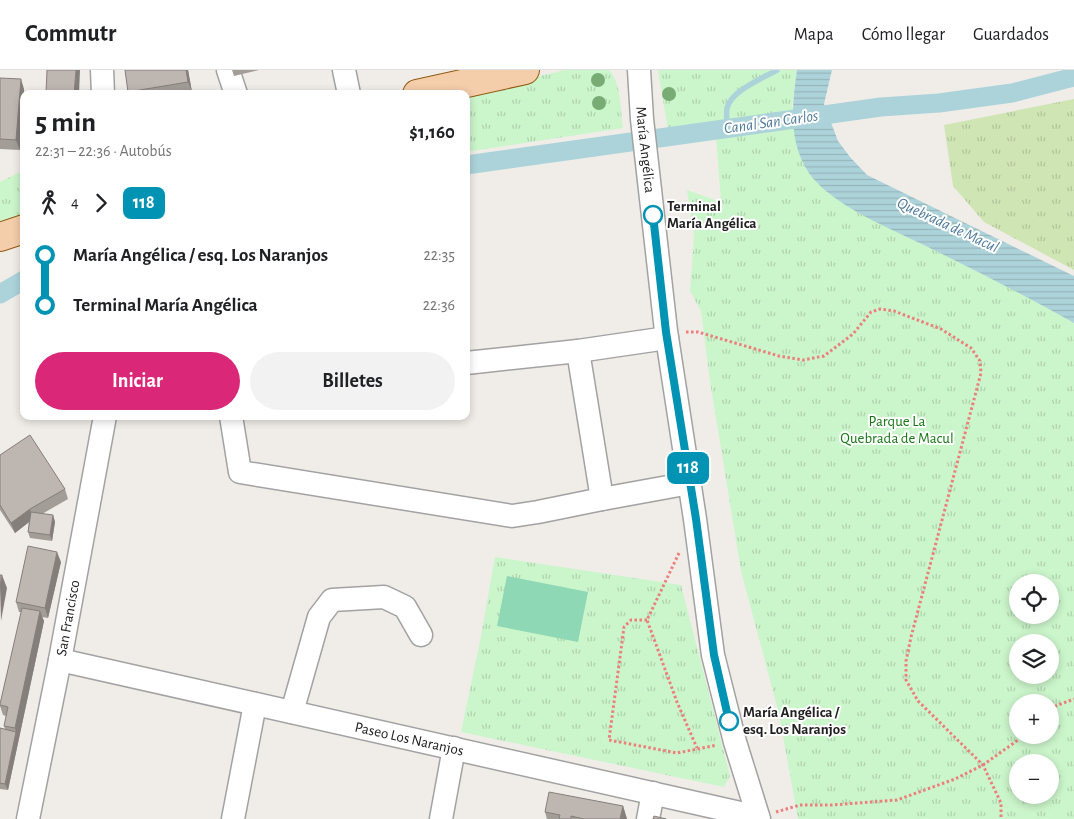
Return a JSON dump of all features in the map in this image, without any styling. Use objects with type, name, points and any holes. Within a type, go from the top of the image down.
[{"type":"main road","points":[[435,90],[525,70]]},
{"type":"main road","points":[[0,237],[20,230]]},
{"type":"street","points":[[102,70],[103,90]]},
{"type":"street","points":[[228,70],[235,90]]},
{"type":"street","points":[[344,70],[348,90]]},
{"type":"street","name":"María Angélica","points":[[639,70],[642,120],[666,335],[690,483],[714,655],[734,742],[759,818]]},
{"type":"street","points":[[470,363],[578,351],[666,335]]},
{"type":"street","points":[[578,351],[602,498]]},
{"type":"street","name":"San Francisco","points":[[28,819],[60,660],[104,420]]},
{"type":"street","points":[[232,420],[240,472],[512,516],[690,483]]},
{"type":"street","points":[[292,712],[319,617],[332,600],[384,598],[405,607],[421,636]]},
{"type":"street","name":"Paseo Los Naranjos","points":[[60,660],[759,818]]},
{"type":"street","points":[[233,819],[255,704]]},
{"type":"street","points":[[441,819],[454,748]]},
{"type":"street","points":[[648,819],[654,793]]},
{"type":"path","points":[[666,335],[698,332],[779,356],[803,360],[824,356],[853,334],[871,312],[880,309],[894,311],[941,329],[971,348],[980,361],[981,373],[911,637],[906,661],[906,680],[918,700],[983,765],[1001,803],[1001,819]]},
{"type":"path","points":[[679,552],[647,620],[677,702],[697,748]]},
{"type":"path","points":[[647,620],[631,620],[624,627],[608,740],[677,753],[734,742]]},
{"type":"path","points":[[1059,705],[1074,699]]},
{"type":"path","points":[[759,818],[800,805],[832,805],[897,800],[955,779],[983,765],[1012,744]]},
{"type":"green space","points":[[565,70],[609,70],[616,82],[620,98],[623,128],[470,151],[470,93]]},
{"type":"green space","name":"Parque La Quebrada de Macul","points":[[658,70],[797,70],[792,106],[827,192],[867,216],[1030,298],[1074,323],[1074,819],[798,819],[779,714],[741,571],[710,381],[701,311],[690,291],[694,235],[687,190],[721,202],[715,122],[668,130]]},
{"type":"green space","points":[[1074,99],[1074,270],[984,222],[953,186],[944,125]]},
{"type":"green space","points":[[20,172],[20,219],[0,226],[0,182]]},
{"type":"green space","points":[[495,557],[681,585],[730,776],[724,787],[461,732]]},
{"type":"green space","points":[[507,576],[588,592],[578,642],[497,626]]},
{"type":"water","name":"Quebrada de Macul","points":[[797,70],[832,70],[824,104],[838,141],[867,175],[1074,276],[1074,323],[1002,284],[865,216],[819,185],[802,161],[795,136],[793,109]]},
{"type":"building","points":[[47,70],[76,70],[74,90],[46,90]]},
{"type":"building","points":[[125,70],[186,70],[188,82],[140,90],[128,90]]},
{"type":"building","points":[[0,78],[21,79],[16,140],[0,139]]},
{"type":"building","points":[[30,435],[65,489],[30,509],[11,523],[0,505],[0,455]]},
{"type":"building","points":[[31,512],[53,515],[50,535],[28,532]]},
{"type":"building","points":[[28,546],[57,552],[45,608],[16,602]]},
{"type":"building","points":[[22,608],[40,611],[15,728],[4,726],[8,707],[0,704]]},
{"type":"building","points":[[0,728],[16,732],[5,784],[0,783]]},
{"type":"building","points":[[549,792],[623,806],[620,819],[584,819],[571,816],[571,819],[559,819],[560,815],[545,812]]},
{"type":"building","points":[[654,816],[666,819],[653,819]]},
{"type":"waterway","points":[[727,128],[727,108],[735,96],[748,86],[777,70]]},
{"type":"waterway","name":"Canal San Carlos","points":[[470,164],[881,107],[939,103],[1012,93],[1074,77]]},
{"type":"waterway","name":"Canal San Carlos","points":[[0,294],[20,282]]},
{"type":"bus line","name":"118","points":[[653,215],[666,332],[696,519],[714,655],[729,721]]},
{"type":"place","name":"Terminal María Angélica","points":[[653,215]]},
{"type":"place","name":"María Angélica / esq. Los Naranjos","points":[[729,721]]}]
